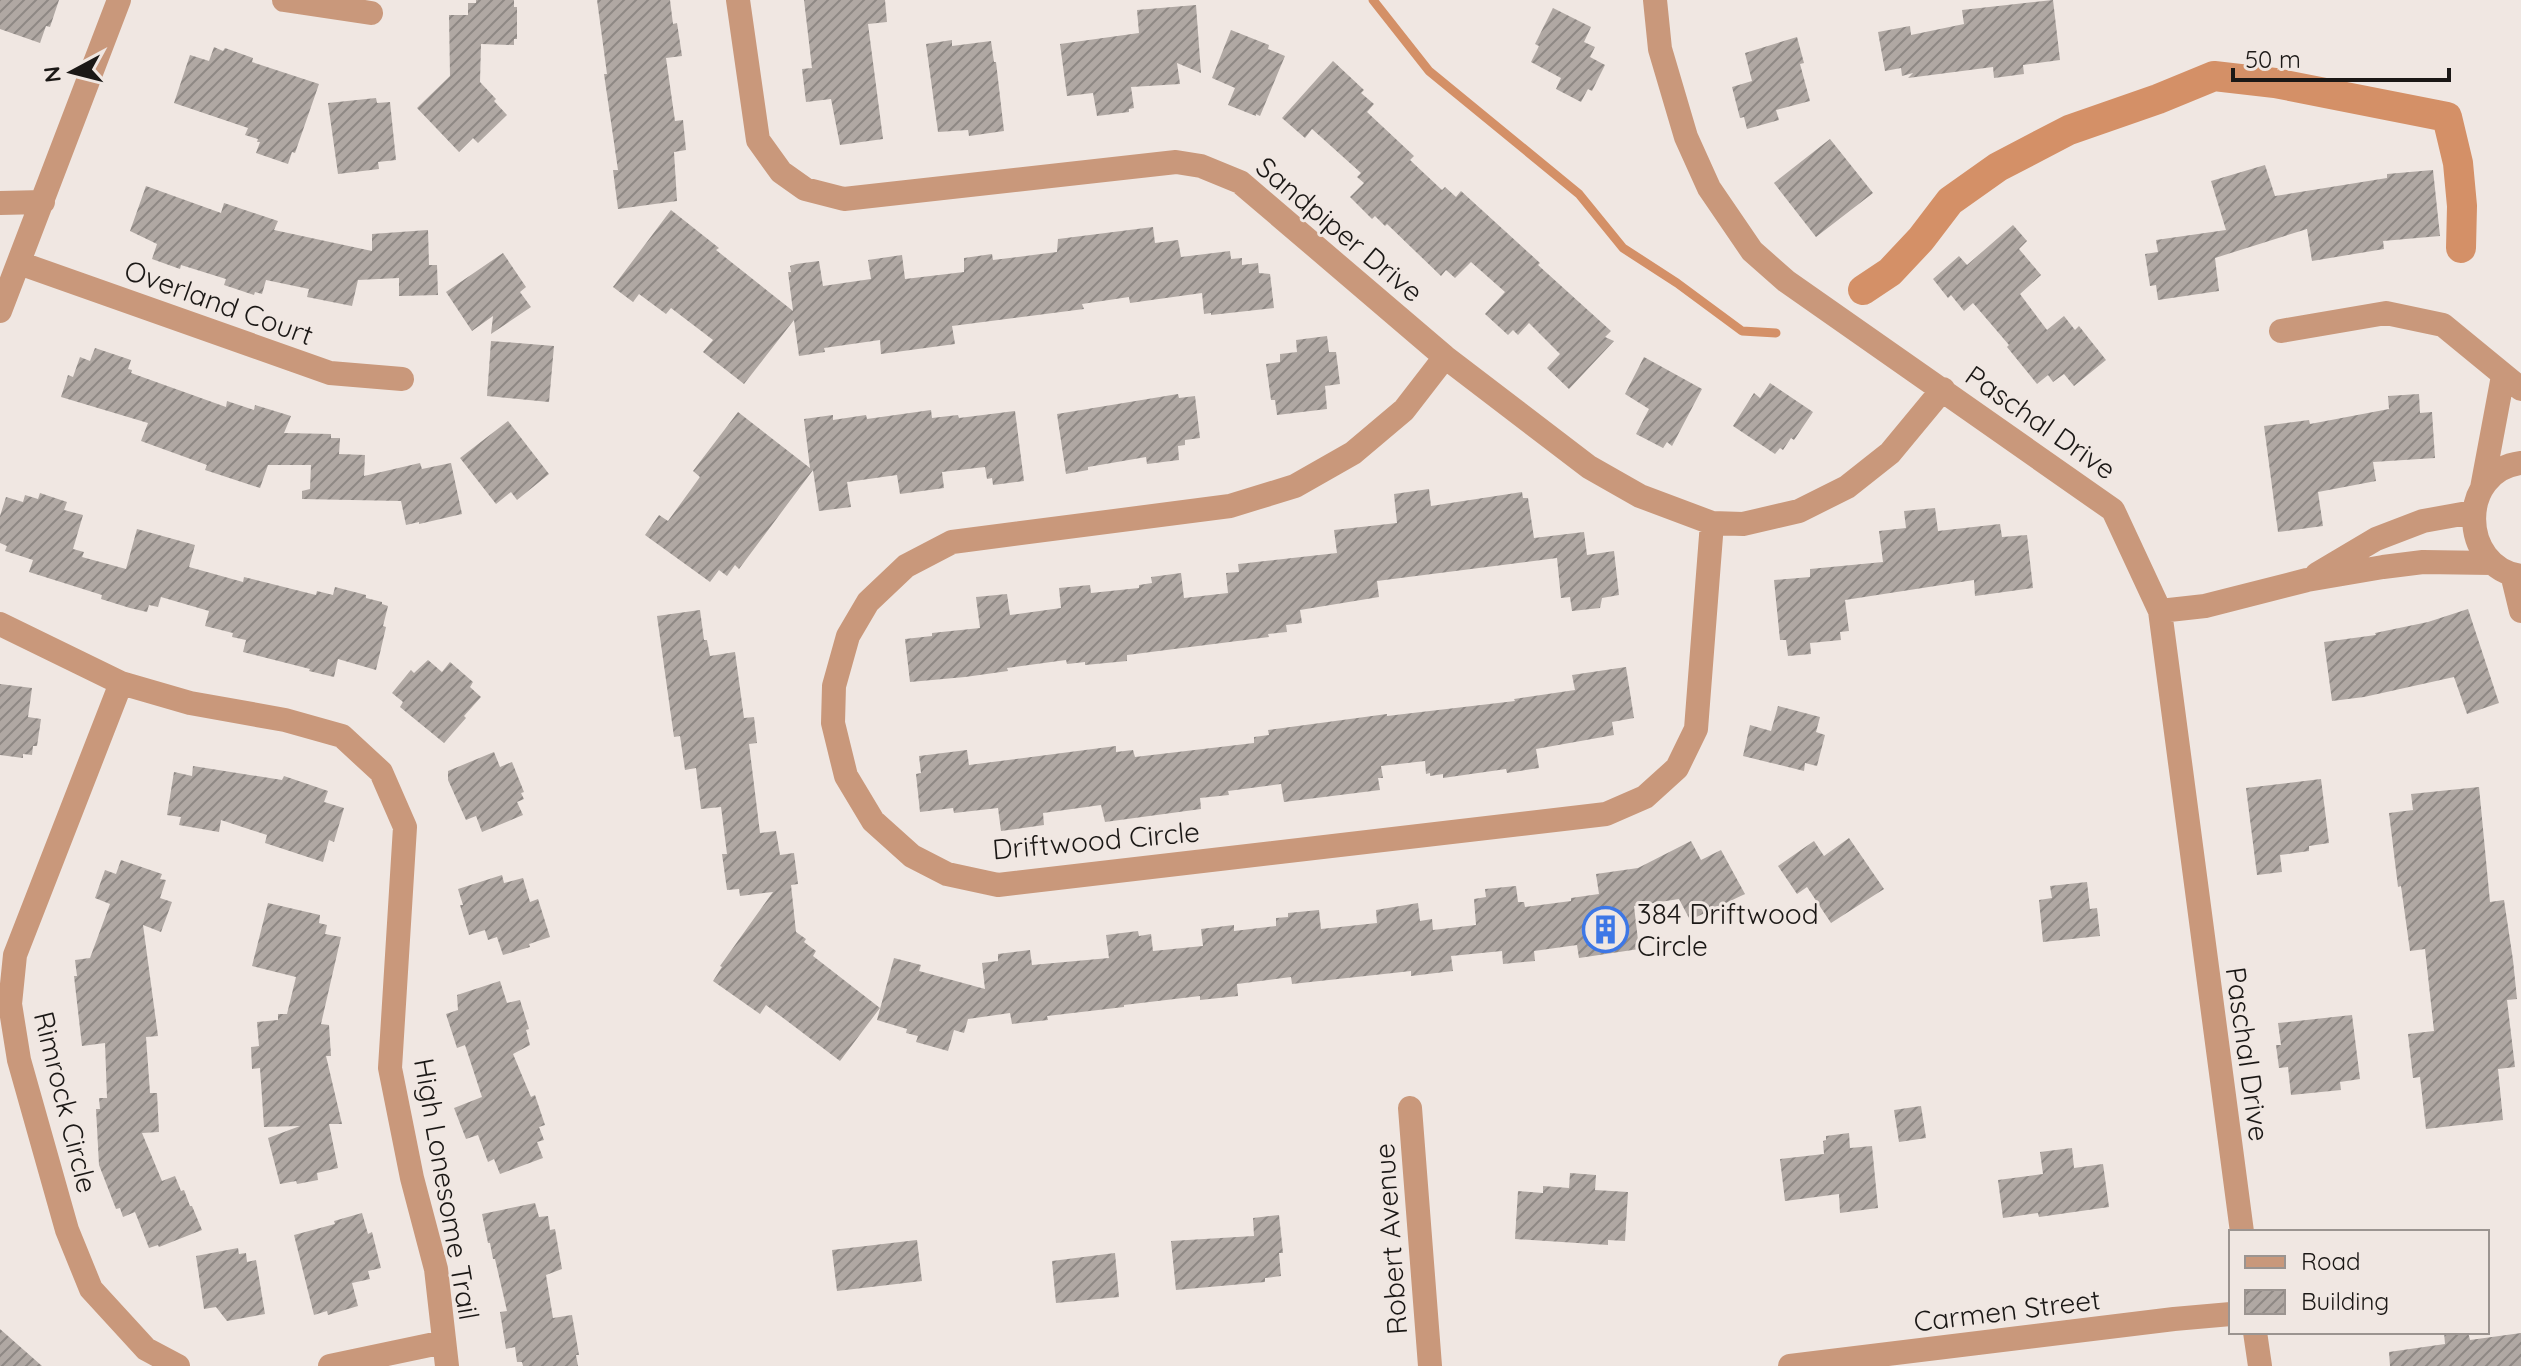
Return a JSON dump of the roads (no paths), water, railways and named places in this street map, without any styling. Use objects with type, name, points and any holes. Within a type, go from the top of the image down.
[{"type":"street","points":[[0,311],[119,0]]},
{"type":"street","points":[[284,0],[371,13]]},
{"type":"street","name":"Sandpiper Drive","points":[[738,0],[758,140],[781,172],[805,189],[844,199],[1176,162],[1201,166],[1240,182],[1445,357],[1589,467],[1640,496],[1712,523],[1743,524],[1799,511],[1847,487],[1890,453],[1943,389]]},
{"type":"street","name":"Paschal Drive","points":[[1655,0],[1660,49],[1686,137],[1709,188],[1752,251],[1786,281],[2113,510],[2160,611],[2242,1230]]},
{"type":"street","points":[[0,203],[43,202]]},
{"type":"street","name":"Overland Court","points":[[19,263],[330,373],[402,379]]},
{"type":"street","points":[[2281,331],[2386,313],[2443,325],[2515,377],[2473,512],[2473,529],[2479,548],[2508,571],[2521,611]]},
{"type":"street","name":"Driftwood Circle","points":[[1445,357],[1394,419],[1353,453],[1295,486],[1230,506],[952,542],[906,566],[868,602],[848,636],[834,686],[833,723],[846,776],[873,821],[912,856],[947,874],[998,885],[1606,814],[1645,797],[1667,778],[1677,768],[1696,729],[1712,523]]},
{"type":"street","points":[[2482,488],[2495,473],[2521,463]]},
{"type":"street","points":[[2307,580],[2376,539],[2423,521],[2473,512]]},
{"type":"street","points":[[2160,611],[2205,606],[2307,580],[2423,562],[2508,571]]},
{"type":"street","name":"High Lonesome Trail","points":[[0,624],[121,683],[190,703],[285,720],[342,736],[381,772],[405,827],[390,1068],[412,1178],[436,1269],[446,1354]]},
{"type":"street","name":"Rimrock Circle","points":[[121,683],[15,955],[10,1004],[19,1060],[67,1230],[91,1289],[146,1349],[178,1366]]},
{"type":"street","name":"Robert Avenue","points":[[1410,1108],[1430,1366]]},
{"type":"street","name":"Carmen Street","points":[[1790,1366],[2229,1314]]},
{"type":"street","points":[[2255,1334],[2260,1366]]},
{"type":"street","points":[[330,1366],[446,1354]]},
{"type":"waterway","points":[[1373,0],[1429,71],[1579,194],[1623,248],[1742,331],[1776,333]]},
{"type":"waterway","points":[[1863,290],[1890,272],[1950,201],[1998,167],[2069,130],[2214,76],[2275,83],[2447,117],[2458,163],[2462,206],[2461,248]]},
{"type":"place","name":"384 Driftwood Circle","points":[[1606,929]]}]
